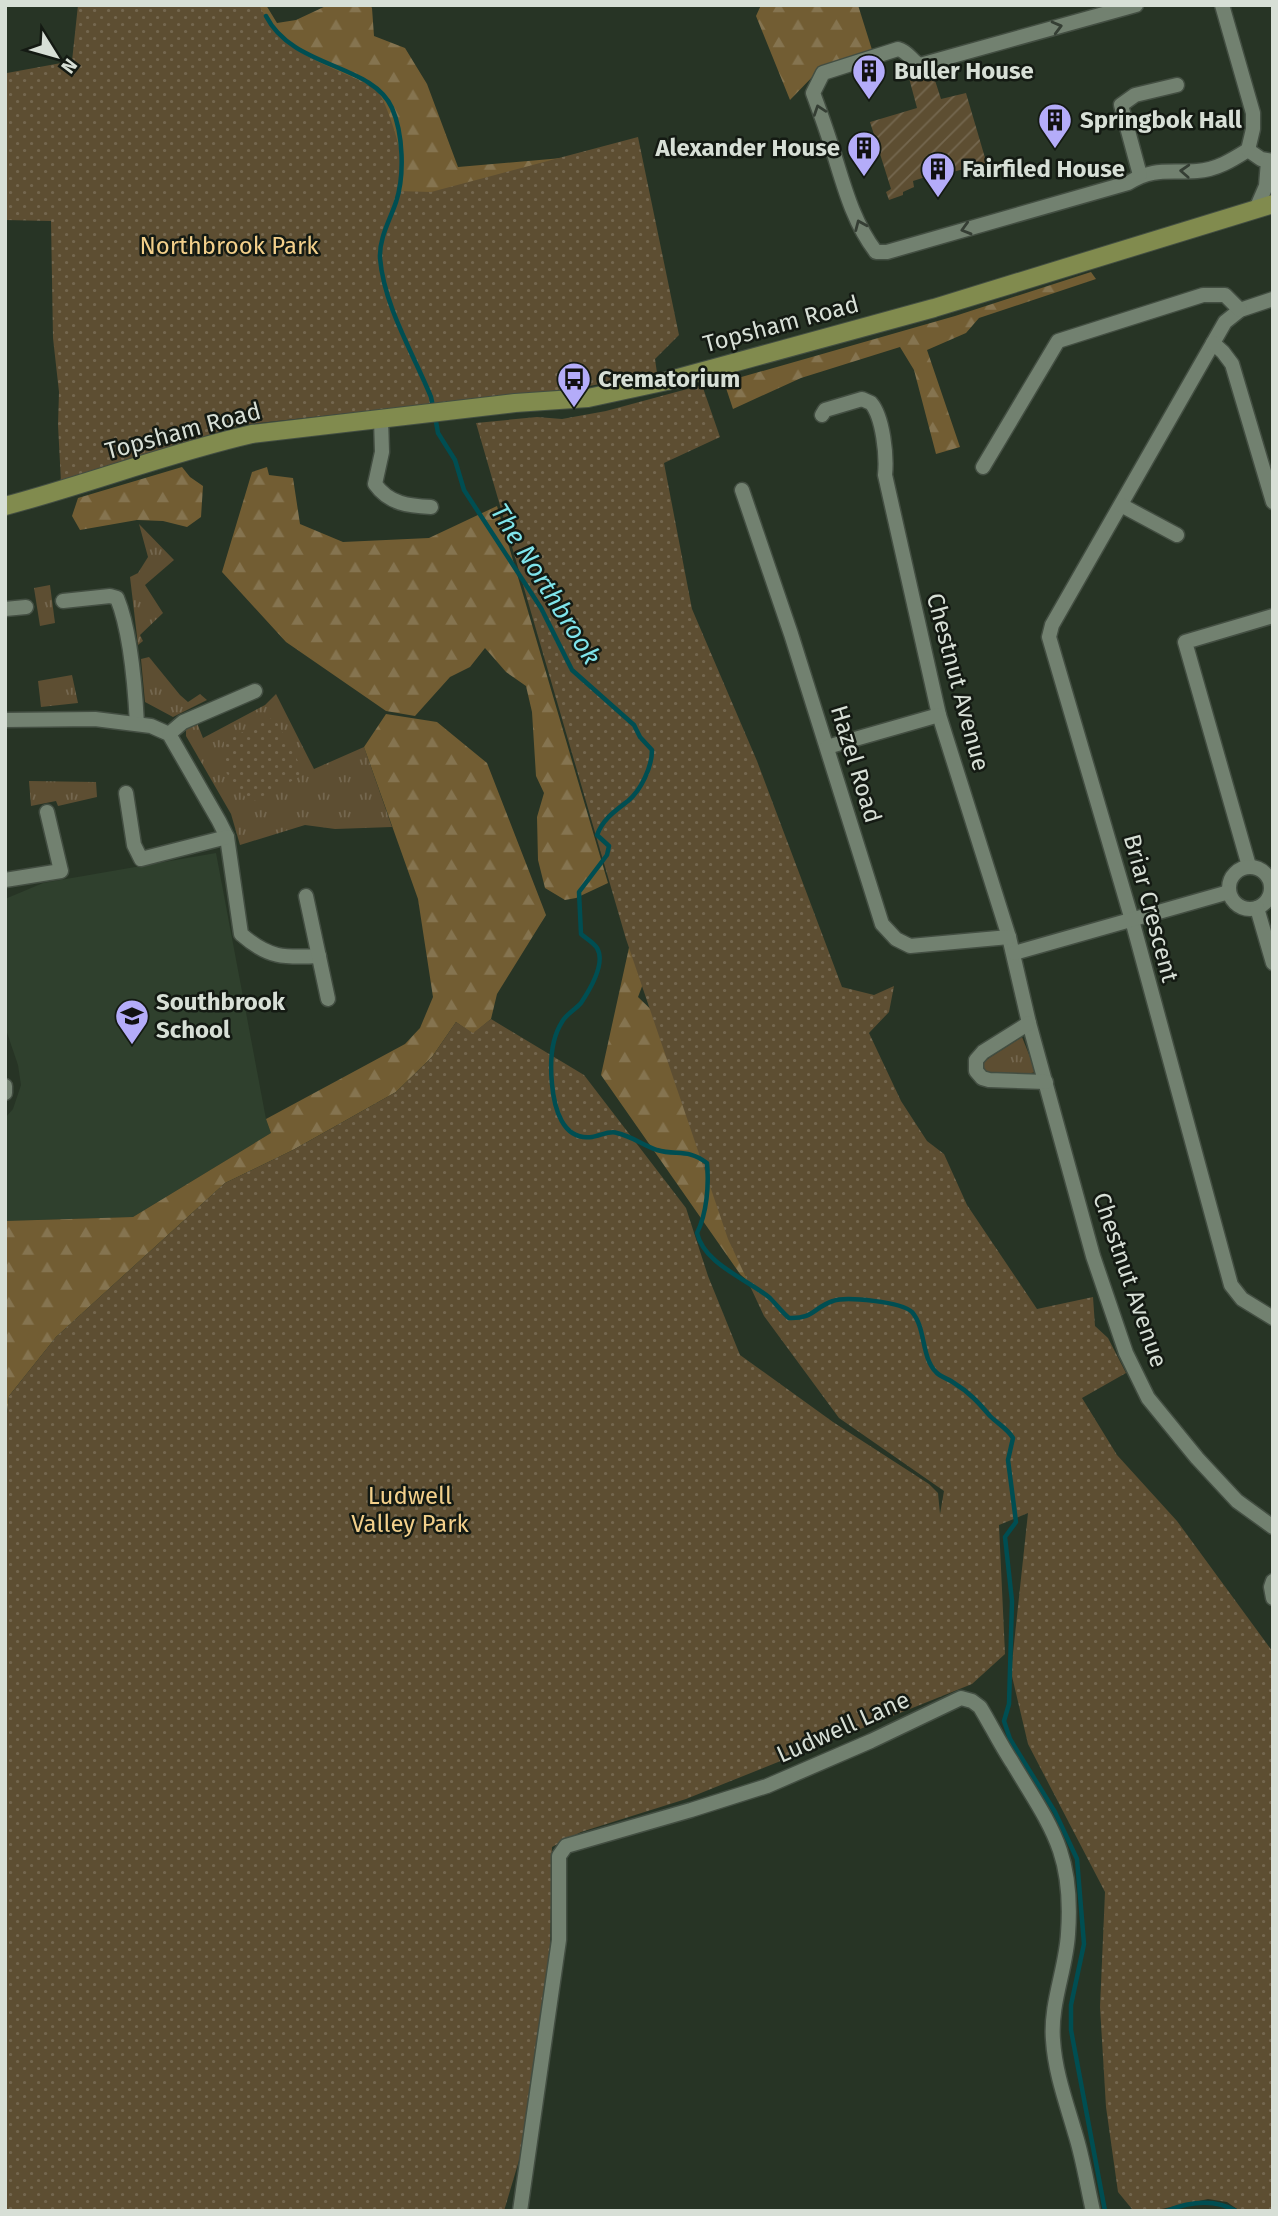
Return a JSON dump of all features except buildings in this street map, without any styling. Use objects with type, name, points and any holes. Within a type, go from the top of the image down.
[{"type":"main road","name":"Topsham Road","points":[[5,506],[56,493],[213,443],[252,434],[515,403],[588,398],[667,381],[934,308],[1265,206]]},
{"type":"street","points":[[1136,5],[920,65],[914,63],[905,51],[898,49],[823,73],[813,93],[846,198],[876,252],[887,252],[1128,183],[1140,175],[1170,170],[1208,169],[1234,159],[1248,150],[1253,129],[1253,113],[1223,5]]},
{"type":"street","points":[[991,45],[994,61]]},
{"type":"street","points":[[1140,175],[1121,105],[1135,95],[1177,85]]},
{"type":"street","points":[[1248,150],[1261,159],[1270,161],[1265,206]]},
{"type":"street","points":[[983,467],[1058,341],[1203,295],[1225,295],[1240,310],[1273,299]]},
{"type":"street","name":"Briar Crescent","points":[[1240,310],[1225,323],[1213,343],[1052,625],[1049,637],[1132,919],[1231,1285],[1237,1295],[1273,1318]]},
{"type":"street","points":[[1213,343],[1232,364],[1273,502]]},
{"type":"street","name":"Chestnut Avenue","points":[[821,415],[825,411],[863,399],[875,406],[882,431],[886,464],[884,475],[939,715],[1014,953],[1029,1023],[1093,1256],[1126,1353],[1148,1398],[1197,1458],[1237,1501],[1273,1527]]},
{"type":"street","points":[[381,419],[382,452],[374,484],[403,506],[431,507]]},
{"type":"street","name":"Hazel Road","points":[[742,490],[827,747],[878,913],[888,932],[910,946],[1009,937]]},
{"type":"street","points":[[1121,505],[1177,536]]},
{"type":"street","points":[[63,601],[110,596],[117,598],[125,625],[137,723]]},
{"type":"street","points":[[5,609],[26,607]]},
{"type":"street","points":[[1249,866],[1185,642],[1273,616]]},
{"type":"street","points":[[169,734],[183,722],[255,691]]},
{"type":"street","points":[[827,747],[939,715]]},
{"type":"street","points":[[5,720],[95,719],[137,723],[169,734],[219,821],[228,842],[241,934],[267,954],[319,956]]},
{"type":"street","points":[[126,793],[134,845],[141,859],[228,842]]},
{"type":"street","points":[[5,880],[61,871],[47,812]]},
{"type":"street","points":[[1249,866],[1263,870],[1272,881],[1270,894],[1263,905],[1250,909],[1237,904],[1229,892],[1229,884],[1236,872],[1249,866]]},
{"type":"street","points":[[1014,953],[1229,892]]},
{"type":"street","points":[[306,896],[328,999]]},
{"type":"street","points":[[1257,908],[1273,963]]},
{"type":"street","points":[[1029,1023],[983,1052],[975,1060],[976,1071],[982,1078],[989,1080],[1045,1082]]},
{"type":"street","points":[[5,1086],[5,1093]]},
{"type":"street","points":[[1273,1581],[1273,1598]]},
{"type":"street","name":"Ludwell Lane","points":[[520,2211],[559,1940],[559,1864],[562,1851],[572,1843],[767,1786],[961,1698],[972,1701],[979,1707],[1040,1805],[1063,1854],[1068,1878],[1069,1927],[1053,2037],[1058,2077],[1076,2135],[1093,2211]]},
{"type":"shaded area","name":"Southbrook School","points":[[216,853],[266,1119],[271,1133],[133,1217],[5,1221],[5,1118],[13,1109],[21,1085],[18,1065],[5,1027],[5,899],[43,883]]},
{"type":"green space","name":"Northbrook Park","points":[[78,5],[259,5],[285,41],[318,62],[367,84],[378,92],[399,148],[401,164],[398,191],[431,192],[638,137],[679,335],[655,359],[657,373],[579,388],[240,425],[61,482],[59,392],[53,338],[51,221],[5,220],[5,88],[7,73],[72,61]]},
{"type":"green space","points":[[259,5],[266,5],[277,23],[296,20],[328,5],[370,5],[374,36],[405,48],[427,84],[458,167],[596,155],[383,205],[372,123],[248,12]]},
{"type":"green space","points":[[761,5],[858,5],[873,53],[817,72],[790,100],[756,16]]},
{"type":"green space","points":[[932,71],[941,99],[966,93],[988,168],[969,174],[967,168],[953,172],[951,169],[913,181],[914,187],[889,200],[886,192],[891,189],[870,122],[917,108],[909,78]]},
{"type":"green space","points":[[1091,272],[1096,279],[979,318],[966,333],[927,350],[960,447],[936,454],[914,370],[900,347],[801,378],[733,409],[724,382],[955,316]]},
{"type":"green space","name":"Ludwell Valley Park","points":[[702,385],[720,437],[664,463],[692,609],[757,761],[842,987],[874,995],[894,986],[889,1012],[869,1033],[901,1101],[927,1141],[944,1154],[967,1205],[1037,1309],[1093,1297],[1095,1326],[1108,1338],[1126,1373],[1082,1398],[1117,1455],[1177,1521],[1273,1652],[1273,2211],[1240,2211],[1227,2202],[1208,2199],[1152,2211],[1132,2209],[1118,2192],[1106,2107],[1100,2007],[1105,1892],[1028,1744],[1011,1672],[1028,1513],[999,1525],[1005,1654],[972,1684],[686,1799],[581,1832],[552,1847],[550,1950],[523,2147],[504,2211],[5,2211],[5,1431],[9,1396],[56,1337],[225,1183],[293,1150],[396,1092],[432,1057],[456,1022],[473,1033],[491,1019],[584,1075],[686,1208],[708,1276],[740,1355],[833,1422],[929,1484],[938,1493],[940,1514],[944,1491],[839,1418],[764,1316],[728,1239],[626,939],[476,423],[537,417],[562,419],[606,411]]},
{"type":"green space","points":[[182,467],[203,486],[201,517],[187,527],[163,521],[137,520],[80,530],[72,516],[78,498]]},
{"type":"green space","points":[[267,467],[269,475],[293,478],[300,524],[343,542],[429,538],[497,506],[608,883],[576,898],[565,900],[545,888],[538,860],[537,817],[544,793],[536,776],[532,712],[526,686],[506,672],[485,648],[470,667],[450,677],[415,716],[386,711],[286,642],[222,572],[252,472]]},
{"type":"green space","points":[[139,524],[174,560],[145,585],[163,613],[140,635],[143,641],[138,645],[130,577],[138,573],[148,557]]},
{"type":"green space","points":[[50,585],[55,623],[40,626],[34,588]]},
{"type":"green space","points":[[149,657],[188,702],[200,694],[207,700],[173,717],[145,702],[141,659]]},
{"type":"green space","points":[[72,675],[78,703],[41,707],[38,681]]},
{"type":"green space","points":[[276,694],[314,769],[364,747],[392,827],[335,829],[305,825],[240,845],[231,814],[186,736],[186,728],[197,723],[203,738],[265,705]]},
{"type":"green space","points":[[386,714],[437,722],[487,763],[546,915],[497,994],[491,1019],[473,1034],[456,1022],[432,1057],[396,1092],[293,1150],[225,1183],[56,1337],[9,1396],[5,1431],[5,1221],[133,1217],[271,1133],[266,1119],[405,1044],[420,1028],[433,997],[418,899],[364,747]]},
{"type":"green space","points":[[274,717],[305,774],[250,803],[224,770],[224,741]]},
{"type":"green space","points":[[29,781],[96,782],[97,797],[58,806],[56,801],[31,806]]},
{"type":"green space","points":[[632,934],[662,934],[638,997],[693,1050],[774,1305],[740,1274],[601,1075]]},
{"type":"green space","points":[[1022,1037],[1036,1072],[1002,1076],[983,1070],[983,1062]]},
{"type":"waterway","name":"The Northbrook","points":[[266,16],[278,33],[294,46],[368,82],[382,93],[392,108],[396,118],[402,167],[399,191],[383,236],[380,258],[393,311],[433,407]]},
{"type":"waterway","name":"The Northbrook","points":[[435,416],[438,433],[455,460],[464,490],[541,608],[572,670],[634,725],[640,737],[652,750],[648,771],[641,785],[600,829],[597,835],[609,846],[607,855],[579,892],[581,934],[597,948],[599,961],[588,991],[581,1003],[564,1019],[553,1044],[552,1084],[562,1121],[573,1134],[582,1137],[614,1132],[657,1150],[700,1158],[707,1163],[708,1180],[703,1217],[697,1233],[708,1254],[770,1298],[789,1318],[804,1317],[827,1303],[849,1299],[906,1308],[912,1312],[920,1326],[931,1366],[969,1394],[1013,1438],[1008,1460],[1016,1522],[1005,1537],[1012,1601],[1009,1704],[1004,1721],[1010,1739],[1055,1812],[1077,1859],[1084,1944],[1071,2005],[1071,2030],[1105,2211]]},
{"type":"waterway","name":"The Northbrook","points":[[1166,2211],[1201,2203],[1219,2204],[1236,2211]]},
{"type":"place","name":"Buller House","points":[[869,101]]},
{"type":"place","name":"Springbok Hall","points":[[1055,150]]},
{"type":"place","name":"Alexander House","points":[[864,178]]},
{"type":"place","name":"Fairfiled House","points":[[938,199]]},
{"type":"place","name":"Crematorium","points":[[574,409]]},
{"type":"place","name":"Southbrook School","points":[[132,1046]]}]
